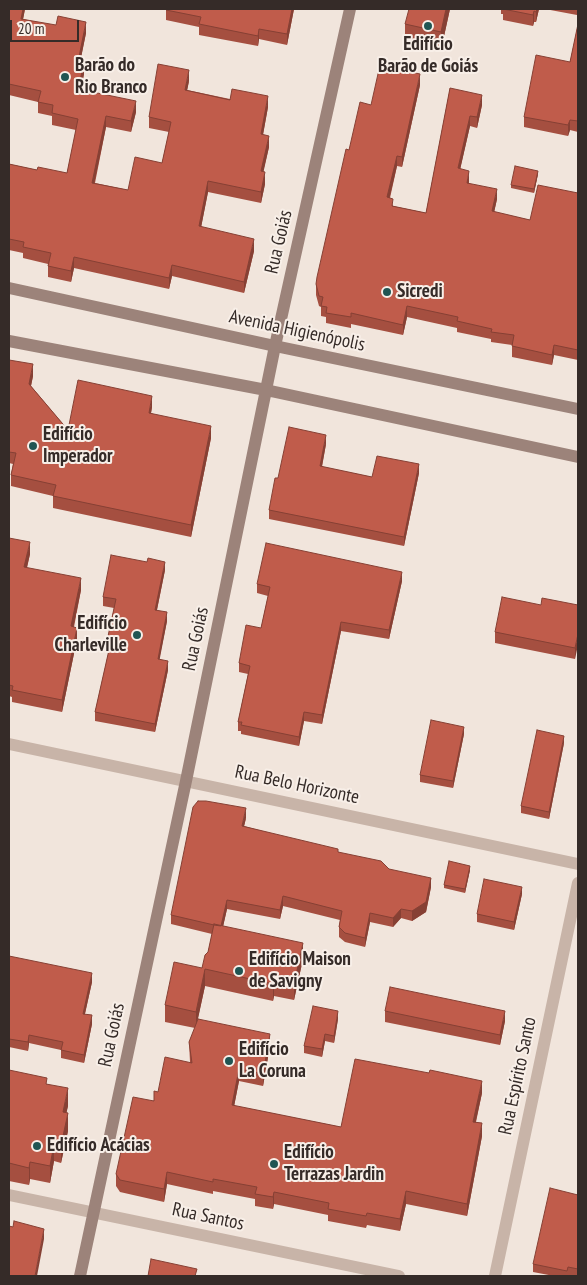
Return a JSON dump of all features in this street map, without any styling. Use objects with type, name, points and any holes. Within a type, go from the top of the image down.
[{"type":"main road","name":"Rua Goiás","points":[[80,1276],[186,781],[275,346],[350,9]]},
{"type":"main road","name":"Avenida Higienópolis","points":[[9,288],[275,346],[578,408]]},
{"type":"main road","points":[[9,341],[266,390],[578,457]]},
{"type":"street","name":"Rua Belo Horizonte","points":[[9,744],[578,864]]},
{"type":"street","name":"Rua Espírito Santo","points":[[495,1276],[578,883]]},
{"type":"street","name":"Rua Santos","points":[[9,1195],[399,1276]]},
{"type":"building","points":[[9,9],[23,9],[21,19],[56,25],[58,16],[86,22],[78,62],[84,63],[78,89],[136,101],[131,121],[106,116],[92,183],[128,190],[135,157],[162,163],[171,122],[149,117],[158,64],[189,70],[185,90],[230,100],[232,89],[268,96],[261,134],[269,136],[261,171],[265,172],[261,192],[208,181],[199,226],[254,239],[244,282],[172,265],[169,278],[74,257],[71,271],[48,266],[51,253],[23,247],[24,242],[9,239],[9,164],[37,170],[38,167],[67,173],[78,119],[52,113],[53,105],[38,102],[41,91],[9,84]]},
{"type":"building","points":[[166,9],[292,9],[287,34],[259,29],[258,36],[199,24],[201,17]]},
{"type":"building","points":[[409,9],[446,9],[441,32],[405,24]]},
{"type":"building","points":[[503,9],[537,9],[533,15]]},
{"type":"building","points":[[578,24],[578,121],[570,120],[568,125],[524,117],[536,55],[570,62]]},
{"type":"building","points":[[380,65],[420,74],[402,157],[397,156],[387,197],[393,199],[392,206],[426,213],[450,88],[482,95],[477,117],[470,116],[458,168],[469,171],[467,183],[497,189],[492,211],[530,220],[538,185],[578,193],[578,350],[554,345],[552,355],[512,346],[514,335],[491,332],[492,329],[457,321],[458,317],[407,306],[403,325],[351,313],[351,317],[326,313],[327,307],[321,306],[323,297],[319,296],[316,284],[317,277],[346,149],[349,150],[360,102],[371,105]]},
{"type":"building","points":[[515,166],[538,171],[534,189],[511,185]]},
{"type":"building","points":[[9,360],[33,364],[29,384],[68,430],[78,380],[152,396],[149,413],[211,426],[191,525],[53,496],[56,485],[11,475],[16,453],[9,452]]},
{"type":"building","points":[[289,427],[326,435],[320,466],[372,477],[377,456],[419,464],[404,537],[269,510],[275,478],[278,478]]},
{"type":"building","points":[[9,538],[30,542],[24,567],[81,578],[71,626],[77,628],[62,700],[12,690],[13,686],[9,685]]},
{"type":"building","points":[[266,543],[402,572],[389,630],[341,622],[322,715],[304,712],[299,737],[241,725],[242,722],[238,722],[250,666],[239,663],[246,625],[261,628],[270,587],[257,584]]},
{"type":"building","points":[[111,555],[147,562],[148,558],[165,562],[155,610],[167,612],[158,659],[168,661],[155,724],[95,712],[111,641],[107,641],[116,599],[103,597]]},
{"type":"building","points":[[502,597],[541,605],[542,598],[578,605],[578,634],[575,648],[495,632]]},
{"type":"building","points":[[431,720],[464,727],[453,781],[420,775]]},
{"type":"building","points":[[537,730],[564,736],[549,812],[521,806]]},
{"type":"building","points":[[198,801],[246,808],[242,826],[338,849],[338,852],[381,861],[389,869],[431,878],[426,902],[412,911],[401,909],[393,918],[370,913],[365,938],[345,933],[339,927],[342,911],[283,896],[280,910],[227,900],[221,926],[171,915],[193,807]]},
{"type":"building","points":[[449,861],[470,866],[465,889],[444,885]]},
{"type":"building","points":[[484,879],[522,887],[514,922],[477,914]]},
{"type":"building","points":[[214,924],[303,943],[294,984],[274,979],[273,984],[205,969],[196,1012],[165,1005],[174,962],[202,968],[205,955],[208,952]]},
{"type":"building","points":[[9,956],[92,973],[83,1014],[92,1015],[84,1055],[61,1050],[63,1042],[29,1035],[28,1042],[9,1039]]},
{"type":"building","points":[[390,987],[505,1011],[500,1035],[385,1011]]},
{"type":"building","points":[[313,1006],[338,1011],[334,1036],[325,1034],[322,1049],[304,1046]]},
{"type":"building","points":[[198,1019],[270,1034],[263,1074],[239,1069],[232,1105],[341,1127],[355,1059],[429,1073],[430,1070],[482,1081],[473,1122],[482,1123],[467,1204],[406,1191],[400,1219],[367,1213],[366,1216],[328,1209],[329,1203],[274,1192],[273,1197],[255,1194],[257,1187],[213,1179],[213,1182],[167,1172],[164,1189],[120,1180],[116,1174],[133,1097],[154,1101],[154,1091],[158,1092],[165,1057],[192,1063],[189,1042]]},
{"type":"building","name":"Edifício Acácias","points":[[9,1070],[47,1078],[46,1084],[68,1088],[63,1112],[68,1113],[61,1145],[54,1144],[50,1166],[30,1162],[29,1168],[9,1163]]},
{"type":"building","points":[[550,1188],[578,1195],[578,1269],[568,1267],[567,1271],[533,1264]]},
{"type":"building","points":[[14,1221],[44,1229],[35,1276],[9,1276],[9,1226],[13,1227]]},
{"type":"building","points":[[151,1259],[197,1269],[195,1276],[148,1276]]},
{"type":"place","name":"Edifício Barão de Goiás","points":[[428,26]]},
{"type":"place","name":"Barão do Rio Branco","points":[[65,77]]},
{"type":"place","name":"Sicredi","points":[[387,292]]},
{"type":"place","name":"Edifício Imperador","points":[[33,446]]},
{"type":"place","name":"Edifício Charleville","points":[[137,635]]},
{"type":"place","name":"Edifício Maison de Savigny","points":[[239,971]]},
{"type":"place","name":"Edifício La Coruna","points":[[229,1061]]},
{"type":"place","name":"Edifício Acácias","points":[[37,1146]]},
{"type":"place","name":"Edifício Terrazas Jardin","points":[[274,1164]]}]
